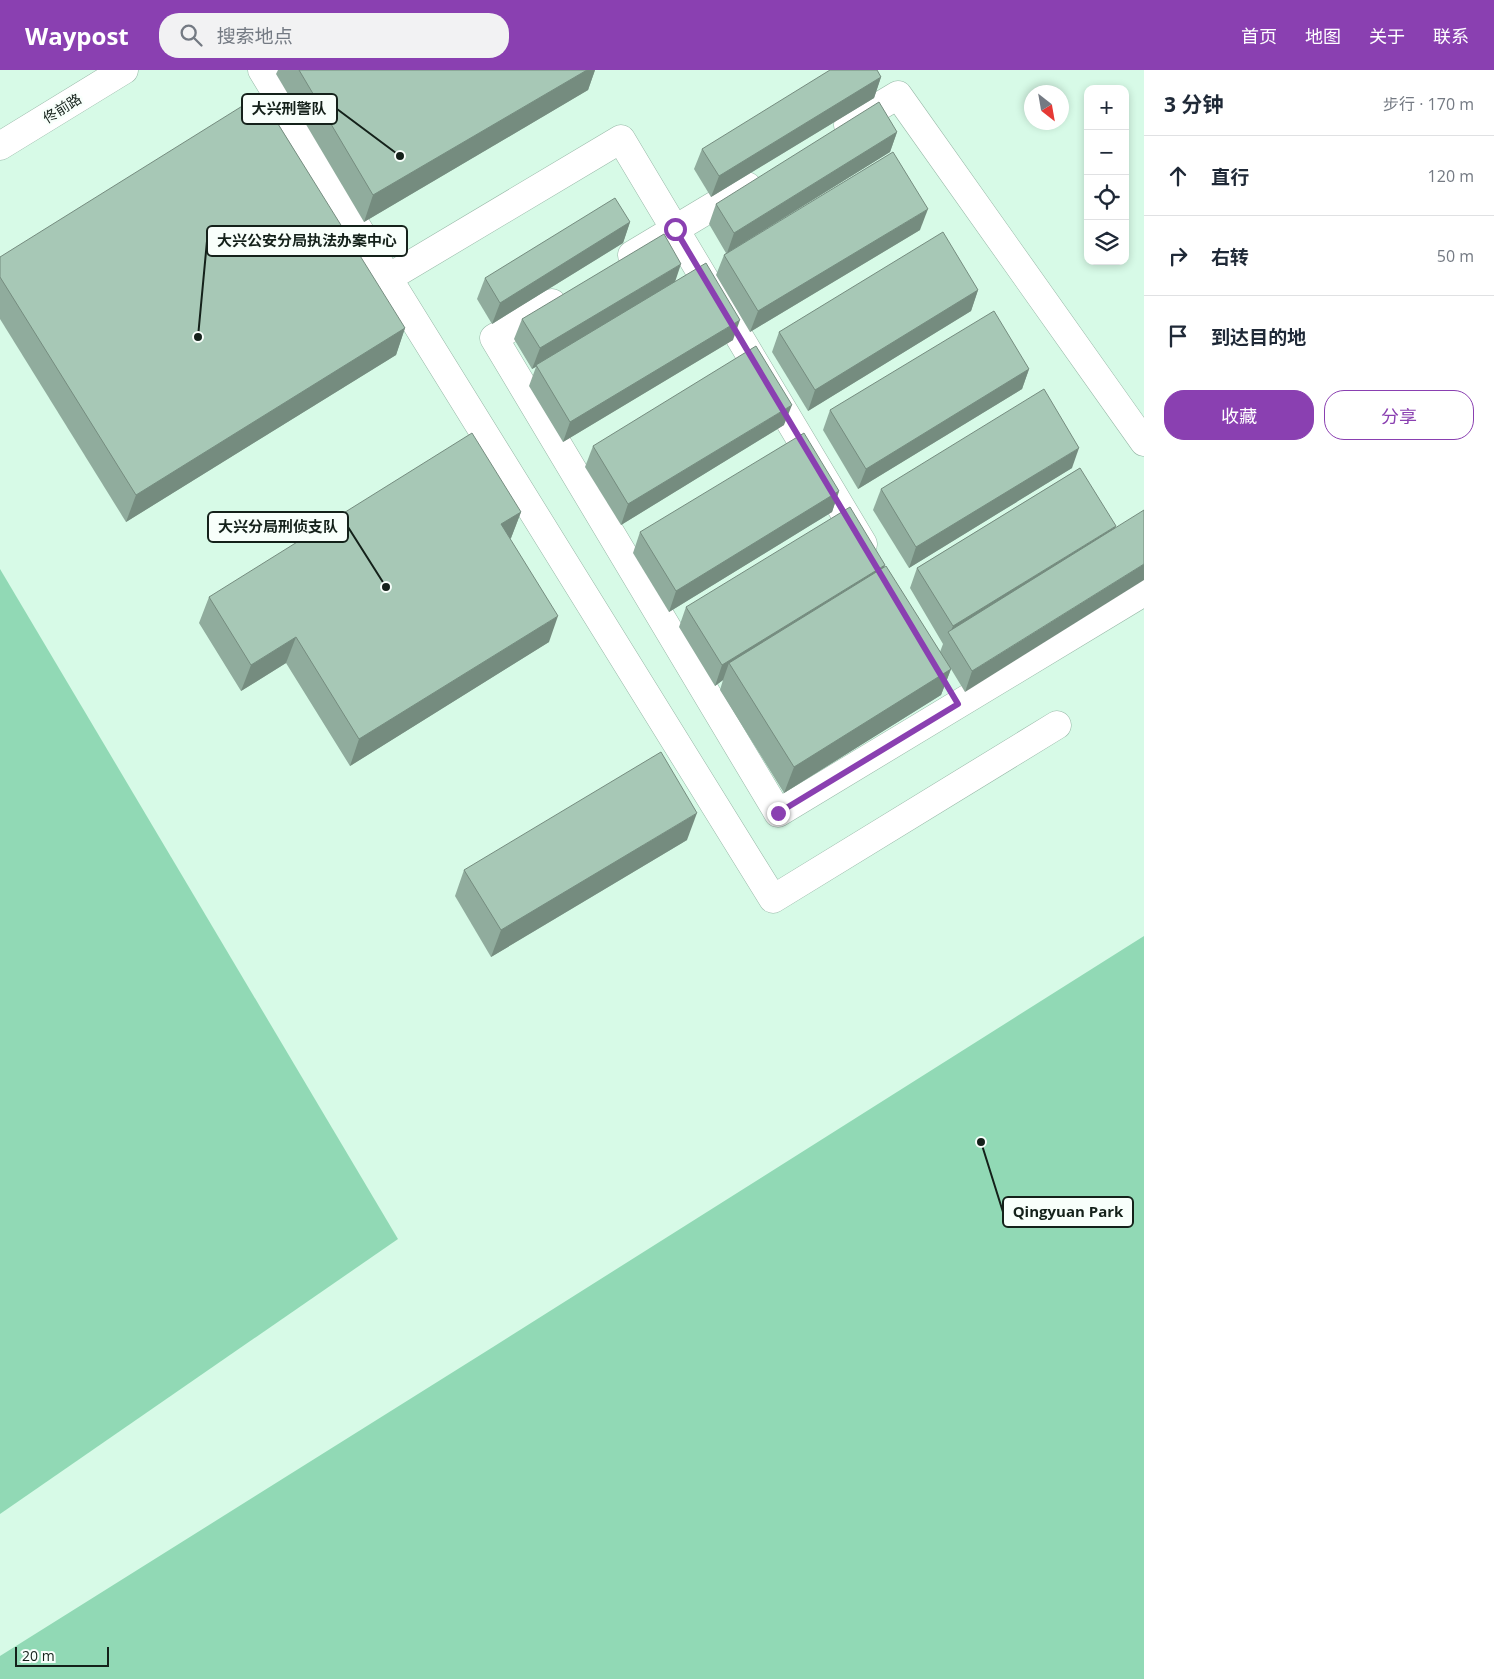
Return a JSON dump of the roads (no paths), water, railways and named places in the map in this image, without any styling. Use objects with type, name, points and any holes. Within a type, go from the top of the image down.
[{"type":"street","name":"佟前路","points":[[0,146],[124,70]]},
{"type":"street","points":[[262,70],[388,278],[773,899],[1057,726]]},
{"type":"street","points":[[824,140],[898,95],[1144,442]]},
{"type":"street","points":[[388,278],[621,139],[877,568]]},
{"type":"street","points":[[609,269],[766,175]]},
{"type":"street","points":[[576,288],[494,338],[778,813],[953,695],[1144,592]]},
{"type":"place","name":"大兴刑警队","points":[[400,156]]},
{"type":"place","name":"大兴公安分局执法办案中心","points":[[198,337]]},
{"type":"place","name":"大兴分局刑侦支队","points":[[386,587]]},
{"type":"place","name":"Qingyuan Park","points":[[981,1142]]}]
